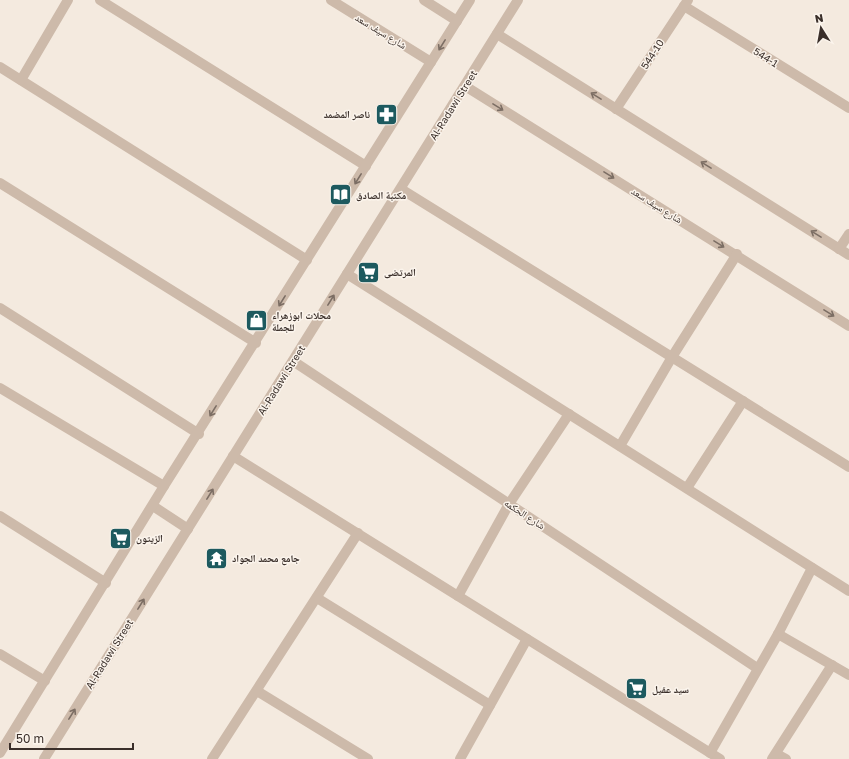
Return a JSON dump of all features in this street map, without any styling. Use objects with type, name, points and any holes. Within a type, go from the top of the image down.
[{"type":"street","points":[[21,80],[68,0]]},
{"type":"street","points":[[100,0],[366,166]]},
{"type":"street","name":"شارع سيف سعد","points":[[331,0],[431,62]]},
{"type":"street","points":[[424,0],[458,21]]},
{"type":"street","points":[[0,753],[106,583],[164,486],[199,434],[470,0]]},
{"type":"street","name":"Al-Radawi Street","points":[[44,759],[518,0]]},
{"type":"street","name":"544-1","points":[[686,3],[849,108]]},
{"type":"street","name":"544-10","points":[[616,109],[686,3]]},
{"type":"street","points":[[497,34],[849,255]]},
{"type":"street","points":[[0,67],[308,260]]},
{"type":"street","name":"شارع سيف سعد","points":[[465,86],[737,254],[849,326]]},
{"type":"street","points":[[0,183],[256,342]]},
{"type":"street","points":[[401,189],[849,467]]},
{"type":"street","points":[[839,249],[849,234]]},
{"type":"street","points":[[620,446],[672,357],[737,254]]},
{"type":"street","points":[[347,274],[849,590]]},
{"type":"street","points":[[0,308],[199,434]]},
{"type":"street","name":"شارع الحكمه","points":[[293,361],[757,668]]},
{"type":"street","points":[[0,388],[164,486]]},
{"type":"street","points":[[687,488],[743,402]]},
{"type":"street","points":[[458,596],[509,504],[569,414]]},
{"type":"street","points":[[233,456],[720,759]]},
{"type":"street","points":[[153,506],[188,529]]},
{"type":"street","points":[[0,516],[106,583]]},
{"type":"street","points":[[212,759],[358,533]]},
{"type":"street","points":[[710,753],[757,668],[778,634],[812,568]]},
{"type":"street","points":[[317,598],[490,705]]},
{"type":"street","points":[[778,634],[849,675]]},
{"type":"street","points":[[460,759],[527,639]]},
{"type":"street","points":[[0,654],[44,681]]},
{"type":"street","points":[[786,759],[774,756],[832,665]]},
{"type":"street","points":[[257,691],[368,759]]},
{"type":"place","name":"ناصر المضمد","points":[[386,114]]},
{"type":"place","name":"مكتبة الصادق","points":[[340,195]]},
{"type":"place","name":"المرتضى","points":[[369,272]]},
{"type":"place","name":"محلات ابوزهراء للجملة","points":[[257,321]]},
{"type":"place","name":"الزيتون","points":[[121,538]]},
{"type":"place","name":"جامع محمد الجواد","points":[[216,558]]},
{"type":"place","name":"سيد عقيل","points":[[636,689]]}]
